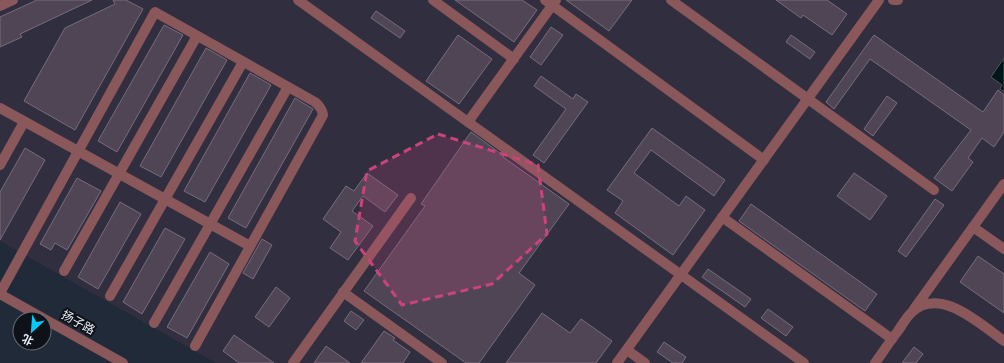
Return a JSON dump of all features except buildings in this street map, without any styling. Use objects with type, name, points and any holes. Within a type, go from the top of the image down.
[{"type":"street","points":[[0,6],[13,0]]},
{"type":"street","points":[[298,0],[804,363]]},
{"type":"street","points":[[433,0],[514,59]]},
{"type":"street","points":[[670,0],[934,190]]},
{"type":"street","points":[[617,363],[879,0]]},
{"type":"street","points":[[893,0],[898,0]]},
{"type":"street","points":[[468,122],[514,59],[551,2],[764,160]]},
{"type":"street","points":[[0,293],[155,12],[288,86],[319,105],[323,115],[195,346]]},
{"type":"street","points":[[64,271],[197,36]]},
{"type":"street","points":[[110,296],[243,62]]},
{"type":"street","points":[[154,323],[288,86]]},
{"type":"street","points":[[0,108],[250,246]]},
{"type":"street","points":[[0,164],[24,122]]},
{"type":"street","points":[[875,363],[1004,184]]},
{"type":"street","points":[[293,363],[411,198]]},
{"type":"street","points":[[722,217],[892,339]]},
{"type":"street","points":[[973,227],[1004,249]]},
{"type":"street","points":[[343,292],[442,363]]},
{"type":"street","name":"扬子路","points":[[0,293],[121,362]]},
{"type":"street","points":[[910,314],[919,306],[937,303],[948,305],[957,308],[1004,341]]},
{"type":"street","points":[[627,350],[645,363]]},
{"type":"highlighted area","points":[[438,134],[538,165],[547,234],[492,284],[402,305],[355,241],[367,171]]},
{"type":"shaded area","points":[[0,0],[1004,0],[1004,363],[216,363],[0,241]]},
{"type":"shaded area","points":[[1004,58],[1004,92],[1000,89],[1002,85],[991,77]]}]
